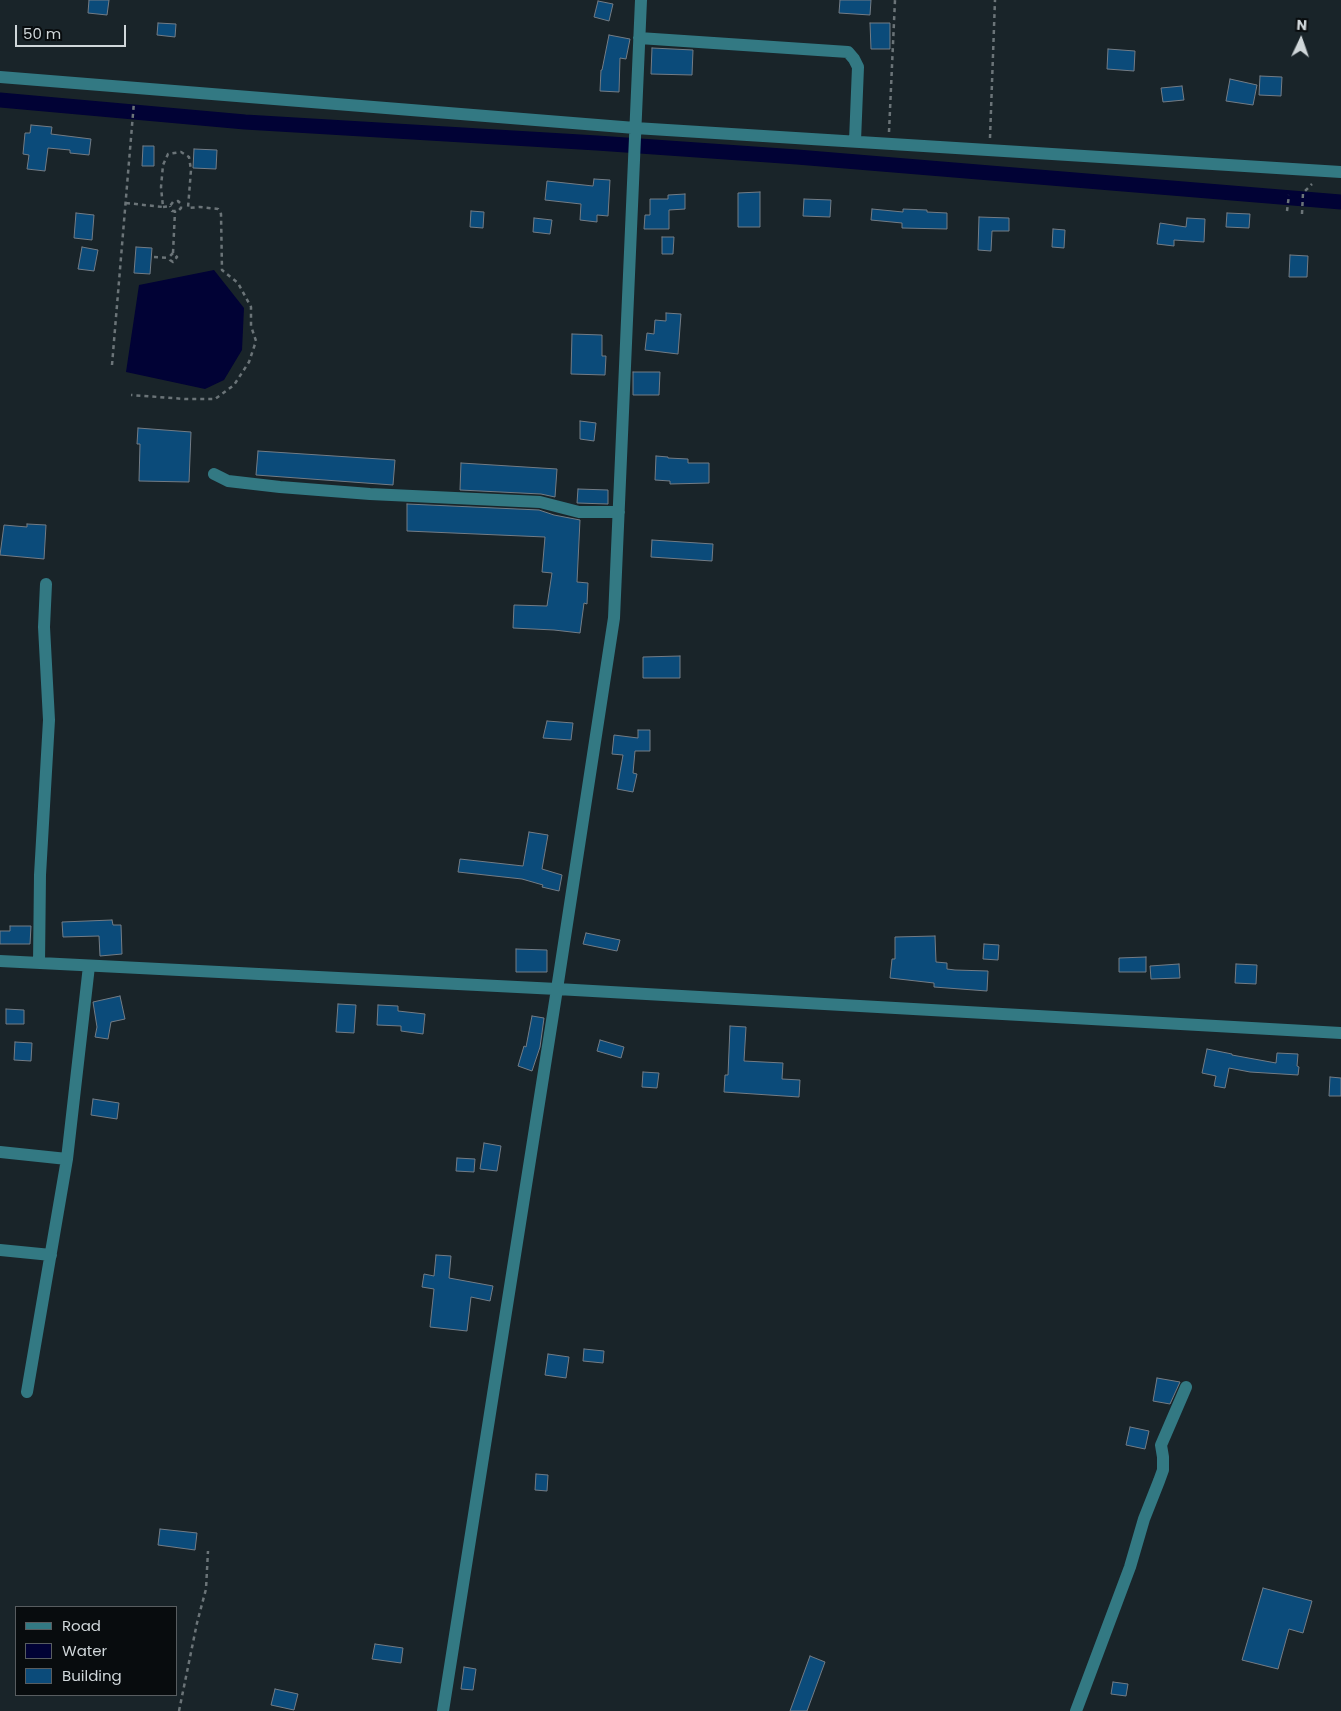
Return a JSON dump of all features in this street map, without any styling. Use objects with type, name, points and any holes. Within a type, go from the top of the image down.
[{"type":"street","points":[[442,1711],[614,618],[640,0]]},
{"type":"street","points":[[639,38],[848,52],[858,67],[855,141]]},
{"type":"street","points":[[0,77],[635,128],[1341,172]]},
{"type":"street","points":[[214,474],[228,481],[280,487],[370,494],[540,502],[579,512],[619,512]]},
{"type":"street","points":[[39,963],[40,876],[49,720],[44,627],[46,584]]},
{"type":"street","points":[[0,961],[557,989],[1341,1033]]},
{"type":"street","points":[[27,1392],[67,1159],[89,966]]},
{"type":"street","points":[[0,1152],[67,1159]]},
{"type":"street","points":[[0,1250],[51,1255]]},
{"type":"street","points":[[1076,1711],[1161,1476],[1163,1457],[1161,1445],[1186,1387]]},
{"type":"path","points":[[888,143],[895,0]]},
{"type":"path","points":[[990,150],[995,0]]},
{"type":"path","points":[[112,365],[134,102]]},
{"type":"path","points":[[162,207],[163,165],[168,154],[181,152],[189,157],[191,170],[188,208]]},
{"type":"path","points":[[1302,214],[1303,193]]},
{"type":"path","points":[[1287,212],[1289,195]]},
{"type":"path","points":[[126,202],[162,207],[170,206],[173,202],[178,201],[181,204],[181,208]]},
{"type":"path","points":[[170,206],[172,211],[175,211]]},
{"type":"path","points":[[131,395],[215,399],[234,385],[249,362],[256,340],[251,326],[251,307],[238,283],[222,270],[221,214],[218,209],[200,207],[181,208],[175,211]]},
{"type":"path","points":[[170,258],[173,253],[175,211]]},
{"type":"path","points":[[154,257],[170,258],[173,262],[177,257],[173,253]]},
{"type":"path","points":[[179,1711],[206,1589],[208,1551]]},
{"type":"water","points":[[214,270],[244,308],[242,350],[224,380],[205,389],[126,372],[139,285]]},
{"type":"building","points":[[89,0],[109,0],[107,15],[88,13]]},
{"type":"building","points":[[840,0],[871,0],[870,15],[839,13]]},
{"type":"building","points":[[598,1],[613,4],[609,21],[594,17]]},
{"type":"building","points":[[158,23],[176,24],[175,37],[157,35]]},
{"type":"building","points":[[870,23],[890,23],[890,49],[871,49]]},
{"type":"building","points":[[609,35],[630,39],[626,59],[620,58],[619,92],[600,91],[601,70]]},
{"type":"building","points":[[652,48],[693,50],[692,75],[651,74]]},
{"type":"building","points":[[1108,49],[1135,51],[1134,71],[1107,69]]},
{"type":"building","points":[[1260,76],[1282,77],[1281,96],[1259,95]]},
{"type":"building","points":[[1230,79],[1257,85],[1253,105],[1226,101]]},
{"type":"building","points":[[1182,86],[1184,100],[1163,102],[1161,88]]},
{"type":"building","points":[[31,125],[52,127],[51,134],[91,139],[89,155],[70,153],[70,150],[48,148],[45,171],[27,169],[29,155],[23,154],[25,133],[30,133]]},
{"type":"building","points":[[143,146],[154,146],[154,166],[142,166]]},
{"type":"building","points":[[194,149],[217,150],[216,169],[193,168]]},
{"type":"building","points":[[594,179],[610,180],[608,216],[597,215],[597,222],[580,220],[581,204],[545,200],[547,181],[593,186]]},
{"type":"building","points":[[760,192],[760,227],[738,227],[738,193]]},
{"type":"building","points":[[685,194],[685,209],[669,210],[669,229],[644,229],[645,215],[650,215],[650,199],[668,199],[668,195]]},
{"type":"building","points":[[804,199],[831,200],[830,217],[803,216]]},
{"type":"building","points":[[872,209],[903,212],[903,209],[927,210],[927,212],[947,213],[947,229],[902,228],[902,223],[871,220]]},
{"type":"building","points":[[471,211],[484,212],[483,228],[470,227]]},
{"type":"building","points":[[76,213],[94,215],[92,240],[74,238]]},
{"type":"building","points":[[1227,213],[1250,214],[1249,228],[1226,227]]},
{"type":"building","points":[[979,217],[1009,218],[1009,231],[992,231],[991,251],[978,250]]},
{"type":"building","points":[[534,218],[552,220],[550,234],[533,232]]},
{"type":"building","points":[[1187,218],[1205,219],[1204,242],[1174,240],[1174,246],[1157,244],[1160,223],[1186,227]]},
{"type":"building","points":[[1053,229],[1065,230],[1064,248],[1052,247]]},
{"type":"building","points":[[662,237],[674,237],[673,254],[662,254]]},
{"type":"building","points":[[82,247],[98,250],[94,271],[78,269]]},
{"type":"building","points":[[136,247],[152,248],[150,274],[134,273]]},
{"type":"building","points":[[1290,255],[1308,256],[1307,277],[1289,277]]},
{"type":"building","points":[[666,313],[681,314],[678,354],[645,350],[647,333],[654,334],[655,320],[666,321]]},
{"type":"building","points":[[572,334],[602,335],[602,356],[606,356],[605,375],[571,374]]},
{"type":"building","points":[[633,372],[660,372],[659,395],[633,395]]},
{"type":"building","points":[[580,421],[596,423],[594,441],[580,439]]},
{"type":"building","points":[[138,428],[191,432],[189,482],[139,481],[140,444],[137,444]]},
{"type":"building","points":[[258,451],[395,460],[393,485],[256,475]]},
{"type":"building","points":[[656,456],[688,459],[688,463],[709,463],[709,483],[670,484],[670,481],[655,480]]},
{"type":"building","points":[[461,463],[557,469],[555,497],[541,494],[460,490]]},
{"type":"building","points":[[578,489],[608,490],[608,504],[577,503]]},
{"type":"building","points":[[407,504],[539,510],[580,520],[577,582],[588,583],[587,604],[584,603],[580,633],[513,628],[514,605],[547,606],[552,573],[542,572],[545,537],[407,531]]},
{"type":"building","points":[[27,524],[46,525],[44,559],[0,555],[4,525],[27,527]]},
{"type":"building","points":[[652,540],[713,544],[712,561],[651,557]]},
{"type":"building","points":[[680,656],[680,678],[643,678],[643,657]]},
{"type":"building","points":[[547,721],[573,723],[571,740],[543,738]]},
{"type":"building","points":[[638,730],[650,730],[650,751],[635,751],[633,773],[637,774],[633,792],[617,789],[623,755],[612,754],[614,735],[638,738]]},
{"type":"building","points":[[529,832],[548,835],[542,869],[562,875],[559,891],[522,879],[458,872],[460,859],[523,866]]},
{"type":"building","points":[[112,920],[113,925],[121,925],[122,954],[100,956],[99,936],[63,937],[62,922]]},
{"type":"building","points":[[10,926],[31,926],[30,944],[0,944],[0,931],[10,931]]},
{"type":"building","points":[[586,933],[620,940],[617,951],[583,944]]},
{"type":"building","points":[[935,936],[936,962],[947,963],[947,969],[988,971],[987,991],[934,987],[934,983],[890,978],[892,959],[895,959],[895,937]]},
{"type":"building","points":[[984,944],[999,945],[998,960],[983,959]]},
{"type":"building","points":[[516,949],[547,950],[547,972],[516,972]]},
{"type":"building","points":[[1146,957],[1146,972],[1119,972],[1119,958]]},
{"type":"building","points":[[1179,964],[1180,978],[1151,979],[1150,966]]},
{"type":"building","points":[[1236,964],[1257,965],[1256,984],[1235,983]]},
{"type":"building","points":[[120,996],[125,1019],[111,1022],[108,1039],[95,1037],[97,1027],[93,1002]]},
{"type":"building","points":[[338,1004],[356,1005],[354,1033],[336,1032]]},
{"type":"building","points":[[378,1005],[398,1006],[398,1011],[425,1014],[423,1034],[401,1031],[401,1026],[377,1025]]},
{"type":"building","points":[[6,1009],[24,1010],[24,1024],[6,1024]]},
{"type":"building","points":[[532,1016],[544,1018],[540,1047],[532,1071],[518,1066],[524,1046],[526,1047]]},
{"type":"building","points":[[730,1026],[746,1027],[744,1061],[783,1063],[782,1079],[800,1080],[799,1097],[724,1092],[725,1075],[728,1075]]},
{"type":"building","points":[[600,1040],[624,1047],[621,1058],[597,1051]]},
{"type":"building","points":[[15,1042],[32,1043],[31,1061],[14,1060]]},
{"type":"building","points":[[1207,1049],[1276,1063],[1277,1053],[1298,1054],[1298,1075],[1250,1072],[1229,1068],[1225,1088],[1214,1086],[1216,1076],[1202,1073]]},
{"type":"building","points":[[643,1072],[659,1073],[657,1088],[642,1087]]},
{"type":"building","points":[[1330,1077],[1341,1078],[1341,1096],[1329,1096]]},
{"type":"building","points":[[93,1099],[119,1103],[117,1119],[91,1115]]},
{"type":"building","points":[[484,1143],[501,1146],[497,1171],[480,1169]]},
{"type":"building","points":[[457,1158],[475,1159],[474,1172],[456,1171]]},
{"type":"building","points":[[436,1255],[451,1256],[449,1278],[493,1286],[490,1301],[471,1297],[467,1331],[430,1327],[434,1289],[422,1287],[424,1274],[434,1276]]},
{"type":"building","points":[[584,1349],[604,1351],[603,1363],[583,1361]]},
{"type":"building","points":[[548,1354],[569,1357],[566,1378],[545,1375]]},
{"type":"building","points":[[1157,1378],[1180,1382],[1170,1404],[1153,1401]]},
{"type":"building","points":[[1130,1427],[1149,1431],[1145,1449],[1126,1445]]},
{"type":"building","points":[[536,1474],[548,1475],[547,1491],[535,1490]]},
{"type":"building","points":[[160,1529],[197,1533],[195,1550],[158,1545]]},
{"type":"building","points":[[1263,1588],[1312,1601],[1303,1633],[1289,1629],[1278,1669],[1242,1660]]},
{"type":"building","points":[[375,1644],[403,1648],[401,1663],[372,1659]]},
{"type":"building","points":[[810,1656],[825,1662],[807,1711],[790,1711]]},
{"type":"building","points":[[464,1667],[476,1669],[473,1690],[461,1689]]},
{"type":"building","points":[[1113,1682],[1128,1684],[1126,1696],[1111,1694]]},
{"type":"building","points":[[275,1689],[298,1694],[294,1710],[271,1705]]},
{"type":"waterway","points":[[0,100],[245,122],[797,157],[1341,202]]}]
